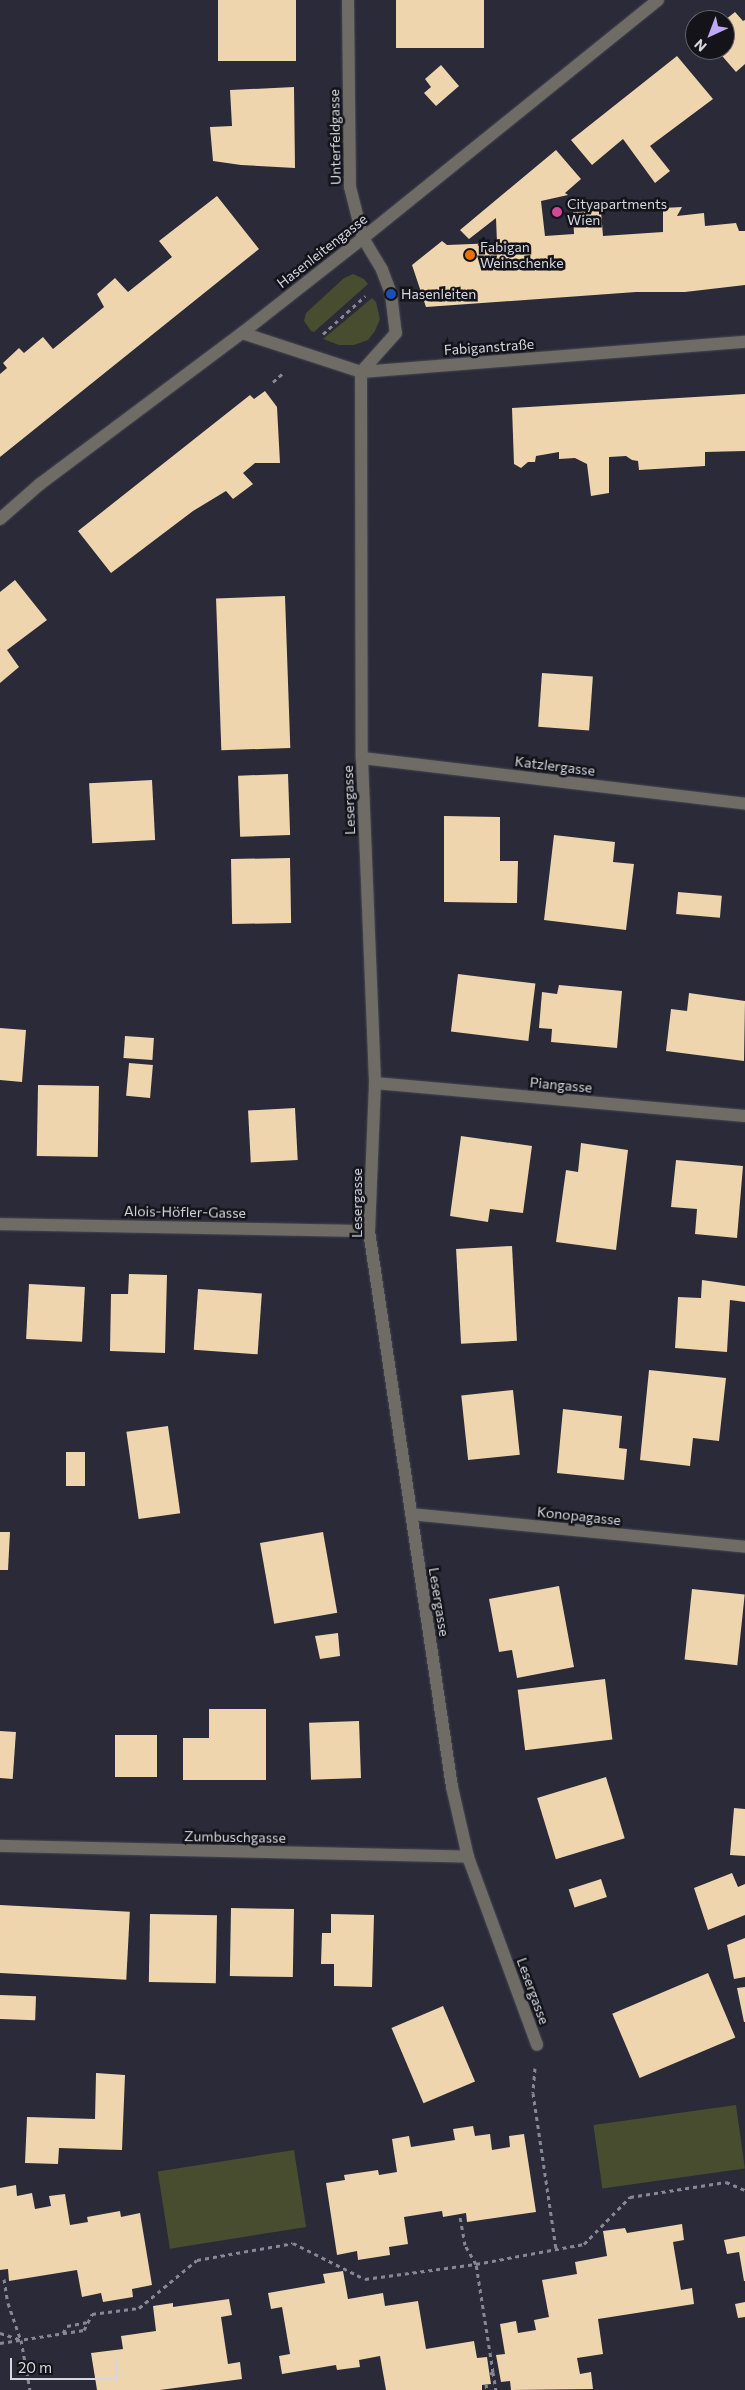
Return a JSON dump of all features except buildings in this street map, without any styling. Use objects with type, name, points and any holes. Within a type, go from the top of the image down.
[{"type":"street","name":"Unterfeldgasse","points":[[348,0],[350,187],[363,238],[386,280],[391,294],[396,333],[361,372]]},
{"type":"street","name":"Hasenleitengasse","points":[[0,519],[40,484],[242,333],[363,238],[658,0]]},
{"type":"street","name":"Fabiganstraße","points":[[242,333],[361,372],[745,342]]},
{"type":"street","name":"Lesergasse","points":[[361,372],[362,758],[375,1084],[369,1231],[452,1787],[468,1857],[538,2045]]},
{"type":"street","name":"Katzlergasse","points":[[362,758],[745,804]]},
{"type":"street","name":"Piangasse","points":[[375,1084],[745,1116]]},
{"type":"street","name":"Alois-Höfler-Gasse","points":[[0,1224],[369,1231]]},
{"type":"street","name":"Konopagasse","points":[[411,1514],[745,1547]]},
{"type":"street","name":"Zumbuschgasse","points":[[0,1846],[468,1857]]},
{"type":"path","points":[[273,382],[362,298],[386,280]]},
{"type":"path","points":[[538,2045],[533,2093],[556,2248]]},
{"type":"path","points":[[0,2343],[84,2330],[92,2314],[139,2308],[197,2260],[293,2243],[365,2279],[476,2264],[584,2244],[630,2197],[726,2182],[745,2190]]},
{"type":"path","points":[[460,2218],[465,2245],[476,2264],[491,2373],[496,2390]]},
{"type":"path","points":[[4,2279],[8,2303],[21,2340],[30,2390]]},
{"type":"path","points":[[62,2333],[67,2326],[88,2322]]},
{"type":"path","points":[[0,2333],[21,2340]]},
{"type":"path","points":[[486,2384],[487,2390]]},
{"type":"green space","points":[[353,274],[364,279],[368,284],[314,332],[311,331],[304,321],[306,313],[344,278]]},
{"type":"green space","points":[[372,298],[376,302],[380,319],[375,331],[368,340],[354,345],[339,345],[323,339]]},
{"type":"green space","points":[[736,2105],[745,2168],[602,2188],[593,2125]]},
{"type":"green space","points":[[294,2150],[306,2227],[170,2249],[158,2172]]},
{"type":"place","name":"Cityapartments Wien","points":[[557,212]]},
{"type":"place","name":"Fabigan Weinschenke","points":[[470,255]]},
{"type":"place","name":"Hasenleiten","points":[[391,294]]}]
